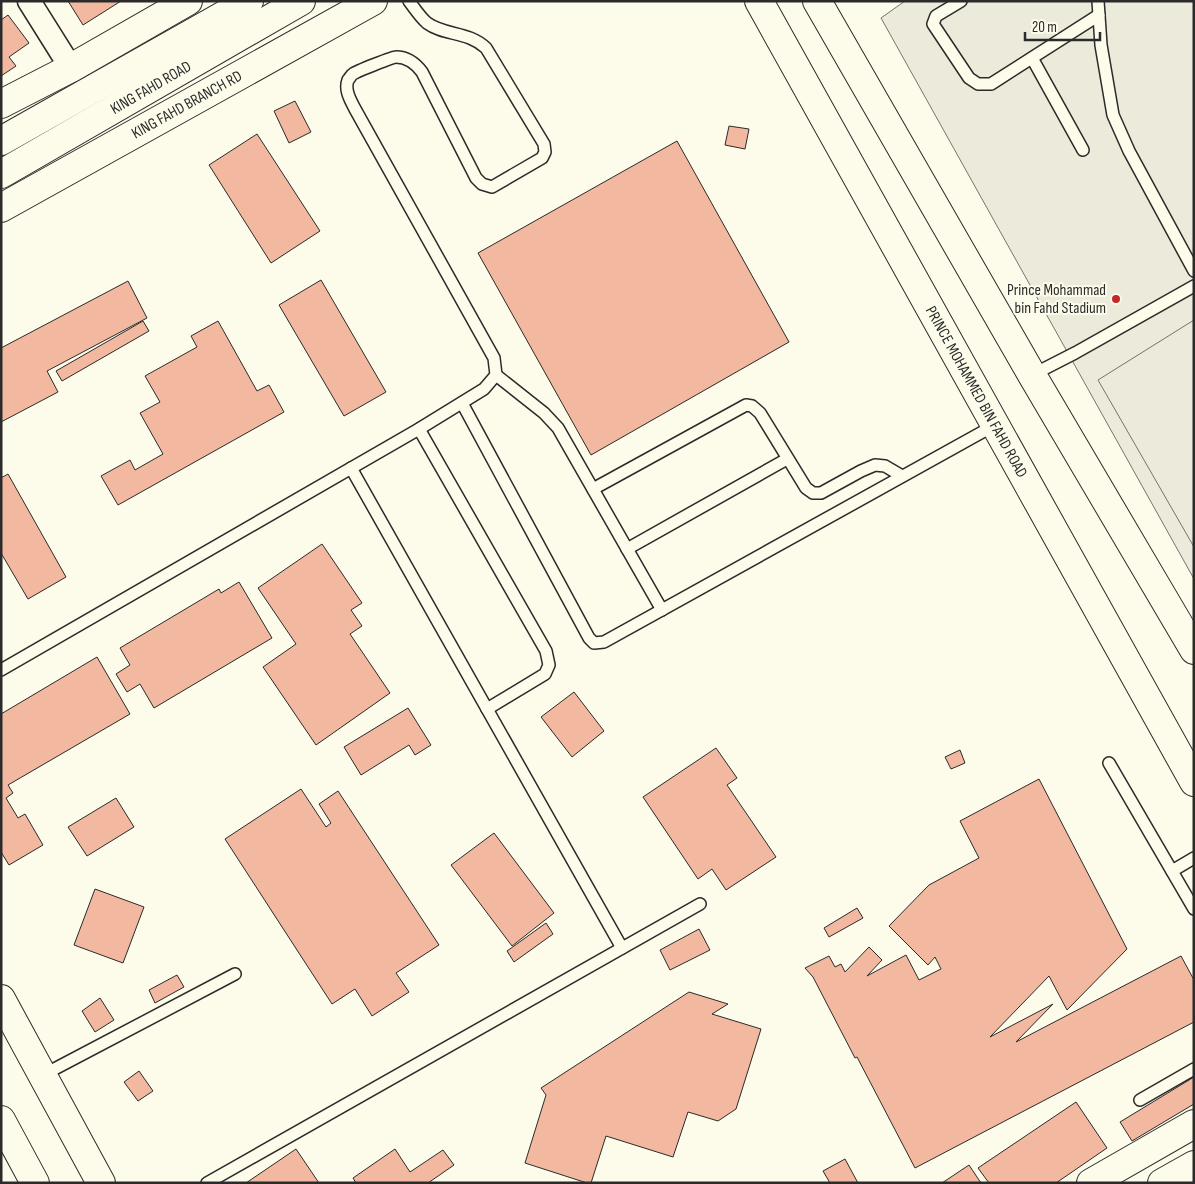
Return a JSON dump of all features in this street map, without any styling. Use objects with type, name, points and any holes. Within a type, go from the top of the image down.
[{"type":"main road","points":[[1,104],[71,68],[188,1]]},
{"type":"main road","name":"KING FAHD ROAD","points":[[1,141],[249,1]]},
{"type":"main road","name":"KING FAHD ROAD","points":[[1,174],[301,1]]},
{"type":"main road","name":"KING FAHD BRANCH RD","points":[[1,208],[373,1]]},
{"type":"main road","name":"PRINCE MOHAMMED BIN FAHD ROAD","points":[[759,1],[1194,782]]},
{"type":"main road","points":[[817,1],[1194,650]]},
{"type":"main road","points":[[1,999],[102,1183]]},
{"type":"main road","points":[[1,1120],[35,1183]]},
{"type":"main road","points":[[1091,1183],[1194,1124]]},
{"type":"main road","points":[[1162,1183],[1194,1165]]},
{"type":"street","points":[[29,1],[71,68]]},
{"type":"lane","points":[[410,1],[420,17],[429,24],[478,41],[486,48],[544,144],[545,152],[542,158],[492,186],[482,184],[476,178],[422,72],[416,64],[407,59],[395,57],[353,74],[348,80],[349,98],[494,358],[496,375],[544,413],[558,428],[662,610]]},
{"type":"lane","points":[[961,1],[944,5],[933,24],[969,78],[978,84],[991,84],[1099,15]]},
{"type":"lane","points":[[1098,1],[1101,45],[1113,115],[1129,151],[1194,271]]},
{"type":"lane","points":[[1032,58],[1083,150]]},
{"type":"lane","points":[[1032,374],[1075,353],[1194,286]]},
{"type":"lane","points":[[1,670],[419,430],[484,389],[496,375]]},
{"type":"lane","points":[[462,402],[589,638],[594,643],[604,642],[995,424]]},
{"type":"lane","points":[[593,489],[746,404],[752,406],[760,413],[806,488],[813,492],[821,493],[875,465],[885,466],[902,476]]},
{"type":"lane","points":[[419,430],[546,651],[549,665],[545,674],[487,709]]},
{"type":"lane","points":[[627,549],[788,459]]},
{"type":"lane","points":[[351,468],[622,948]]},
{"type":"lane","points":[[1109,762],[1194,909]]},
{"type":"lane","points":[[1172,871],[1194,858]]},
{"type":"lane","points":[[206,1183],[700,904]]},
{"type":"lane","points":[[43,1075],[235,974]]},
{"type":"lane","points":[[1140,1100],[1194,1069]]},
{"type":"shaded area","name":"Prince Mohammad bin Fahd Stadium","points":[[905,1],[1194,1],[1194,579],[881,18]]},
{"type":"shaded area","points":[[1194,320],[1194,547],[1098,380]]},
{"type":"building","points":[[68,1],[121,1],[83,25]]},
{"type":"building","points":[[8,15],[29,43],[9,57],[16,66],[1,76],[1,20]]},
{"type":"building","points":[[295,101],[311,132],[289,143],[274,111]]},
{"type":"building","points":[[729,126],[749,129],[745,149],[725,145]]},
{"type":"building","points":[[257,134],[320,231],[271,263],[209,165]]},
{"type":"building","points":[[677,141],[789,342],[591,455],[478,253]]},
{"type":"building","points":[[321,280],[386,392],[344,416],[279,305]]},
{"type":"building","points":[[128,281],[147,318],[47,371],[58,392],[1,422],[1,348]]},
{"type":"building","points":[[143,321],[149,331],[62,381],[56,371]]},
{"type":"building","points":[[218,321],[257,391],[269,385],[284,412],[118,505],[101,476],[130,460],[135,470],[163,454],[140,413],[160,402],[145,376],[197,347],[191,336]]},
{"type":"building","points":[[8,474],[66,577],[28,599],[1,553],[1,478]]},
{"type":"building","points":[[322,544],[362,603],[351,610],[362,626],[350,634],[390,693],[316,745],[263,667],[296,644],[258,588]]},
{"type":"building","points":[[239,582],[272,638],[154,708],[140,684],[127,692],[116,674],[130,665],[120,648],[219,589],[221,593]]},
{"type":"building","points":[[97,657],[130,714],[8,785],[13,793],[6,798],[18,818],[25,814],[43,845],[9,865],[1,852],[1,714]]},
{"type":"building","points":[[574,692],[604,731],[572,757],[541,717]]},
{"type":"building","points":[[408,708],[431,745],[415,755],[409,745],[361,775],[344,747]]},
{"type":"building","points":[[716,748],[737,778],[727,785],[776,857],[726,890],[712,869],[698,879],[643,797]]},
{"type":"building","points":[[960,750],[965,763],[951,769],[945,757]]},
{"type":"building","points":[[1039,779],[1127,949],[1067,1010],[1049,976],[990,1037],[1053,1004],[1016,1042],[1181,956],[1194,980],[1194,1022],[915,1168],[813,977],[805,968],[829,956],[835,967],[841,964],[845,972],[869,947],[882,960],[867,976],[906,955],[919,980],[941,969],[935,957],[928,965],[889,926],[929,885],[979,858],[960,821]]},
{"type":"building","points":[[301,789],[326,827],[331,823],[319,804],[338,791],[439,945],[396,973],[409,992],[372,1016],[355,989],[332,1004],[225,839]]},
{"type":"building","points":[[116,798],[134,827],[87,856],[68,827]]},
{"type":"building","points":[[494,833],[554,913],[512,946],[451,865]]},
{"type":"building","points":[[95,889],[144,907],[123,963],[74,945]]},
{"type":"building","points":[[857,908],[863,918],[829,937],[824,928]]},
{"type":"building","points":[[546,923],[553,934],[514,962],[507,951]]},
{"type":"building","points":[[699,929],[710,950],[670,970],[660,950]]},
{"type":"building","points":[[177,975],[184,987],[155,1003],[149,990]]},
{"type":"building","points":[[689,992],[728,1004],[712,1014],[761,1029],[736,1109],[718,1121],[688,1112],[673,1157],[606,1136],[591,1183],[525,1163],[546,1095],[541,1088]]},
{"type":"building","points":[[100,998],[114,1020],[95,1032],[82,1011]]},
{"type":"building","points":[[139,1071],[153,1091],[138,1101],[124,1082]]},
{"type":"building","points":[[1194,1077],[1194,1104],[1132,1141],[1120,1122]]},
{"type":"building","points":[[1076,1102],[1107,1148],[1056,1183],[989,1183],[978,1168]]},
{"type":"building","points":[[296,1149],[319,1183],[246,1183]]},
{"type":"building","points":[[395,1149],[410,1172],[443,1150],[454,1165],[428,1183],[356,1183],[353,1178]]},
{"type":"building","points":[[845,1159],[858,1183],[830,1183],[823,1171]]},
{"type":"building","points":[[969,1165],[981,1183],[942,1183]]},
{"type":"place","name":"Prince Mohammad bin Fahd Stadium","points":[[1116,299]]}]
